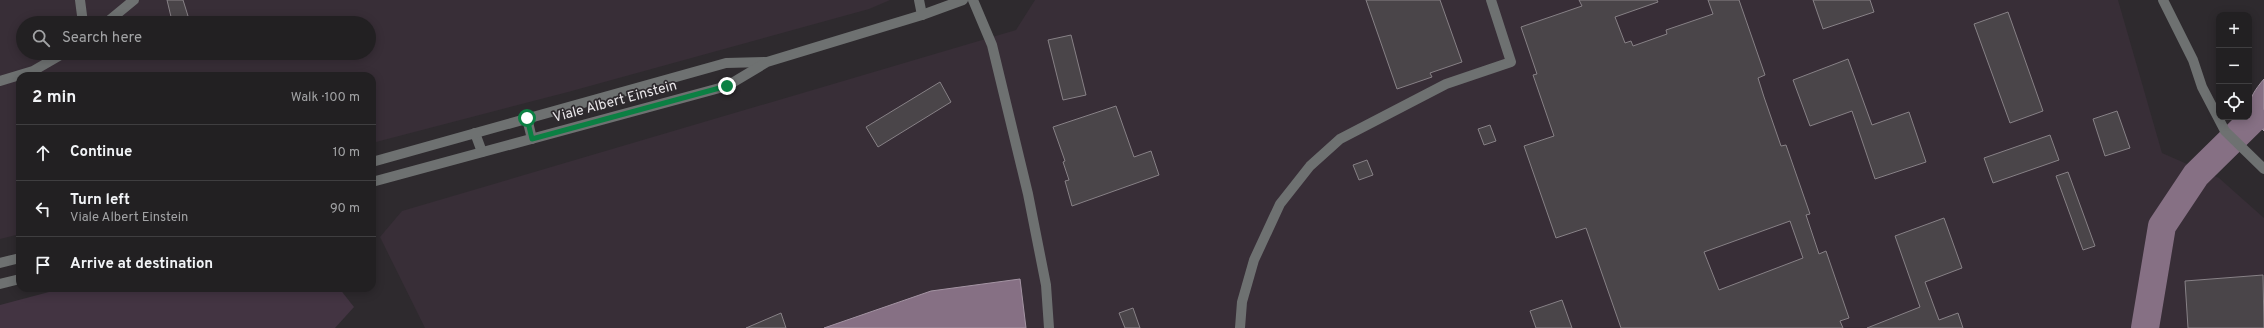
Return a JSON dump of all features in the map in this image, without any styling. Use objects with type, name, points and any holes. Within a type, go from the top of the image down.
[{"type":"street","points":[[80,0],[82,16]]},
{"type":"street","points":[[115,16],[134,0]]},
{"type":"street","points":[[919,0],[922,15]]},
{"type":"street","name":"Viale Albert Einstein","points":[[376,181],[727,86],[767,62],[922,15],[962,0]]},
{"type":"street","points":[[973,0],[992,45],[1028,194],[1046,285],[1049,328]]},
{"type":"street","points":[[1240,328],[1242,302],[1254,260],[1280,204],[1310,166],[1340,139],[1446,84],[1511,62],[1491,0]]},
{"type":"street","points":[[2163,0],[2193,60],[2202,87],[2225,131],[2264,169]]},
{"type":"street","points":[[30,72],[52,60]]},
{"type":"street","name":"Viale Albert Einstein","points":[[376,161],[726,63],[767,62]]},
{"type":"street","points":[[0,81],[16,76]]},
{"type":"street","points":[[527,118],[532,139]]},
{"type":"street","points":[[475,133],[482,152]]},
{"type":"street","points":[[0,263],[16,259]]},
{"type":"street","points":[[0,284],[16,280]]},
{"type":"shaded area","points":[[0,0],[890,0],[869,9],[568,92],[376,142],[376,72],[16,72],[16,235],[0,239]]},
{"type":"shaded area","points":[[1035,0],[2118,0],[2162,153],[2219,178],[2264,218],[2264,328],[425,328],[380,237],[402,211],[1016,30]]},
{"type":"shaded area","points":[[2264,79],[2264,131],[2252,115],[2252,97]]},
{"type":"shaded area","points":[[1020,279],[1026,328],[824,328],[931,291]]},
{"type":"shaded area","points":[[49,292],[342,292],[354,307],[335,328],[0,328],[0,305]]},
{"type":"building","points":[[167,0],[183,0],[188,16],[171,16]]},
{"type":"building","points":[[1366,0],[1440,0],[1462,62],[1430,73],[1432,77],[1397,89]]},
{"type":"building","points":[[1579,0],[1657,0],[1658,2],[1615,17],[1625,43],[1631,41],[1633,46],[1667,34],[1666,30],[1713,14],[1708,0],[1739,0],[1765,75],[1758,78],[1764,97],[1781,146],[1786,145],[1810,214],[1806,215],[1819,254],[1826,251],[1849,318],[1840,321],[1843,328],[1621,328],[1586,228],[1556,238],[1524,146],[1554,136],[1533,75],[1537,74],[1521,27],[1582,6]],"holes":[[[1790,221],[1803,258],[1719,290],[1704,252]]]},
{"type":"building","points":[[1813,0],[1870,0],[1874,12],[1823,29]]},
{"type":"building","points":[[2008,12],[2043,111],[2010,123],[1974,24]]},
{"type":"building","points":[[1071,35],[1086,95],[1063,100],[1048,40]]},
{"type":"building","points":[[1848,59],[1872,125],[1909,112],[1926,162],[1875,179],[1852,111],[1810,126],[1793,80]]},
{"type":"building","points":[[940,82],[951,102],[878,147],[866,127]]},
{"type":"building","points":[[1116,106],[1134,157],[1151,151],[1159,175],[1072,206],[1065,181],[1069,180],[1063,162],[1065,161],[1053,127]]},
{"type":"building","points":[[2117,111],[2130,148],[2105,156],[2093,119]]},
{"type":"building","points":[[1490,125],[1496,141],[1484,145],[1478,129]]},
{"type":"building","points":[[2050,135],[2059,160],[1993,183],[1984,158]]},
{"type":"building","points":[[1367,160],[1373,175],[1359,180],[1353,165]]},
{"type":"building","points":[[2068,172],[2095,246],[2083,250],[2056,176]]},
{"type":"building","points":[[1944,218],[1962,268],[1925,282],[1939,320],[1958,313],[1963,328],[1867,328],[1920,307],[1895,236]]},
{"type":"building","points":[[2263,275],[2264,328],[2188,328],[2185,281]]},
{"type":"building","points":[[1562,300],[1572,328],[1536,328],[1530,311]]},
{"type":"building","points":[[1133,308],[1140,328],[1125,328],[1119,313]]},
{"type":"building","points":[[781,313],[786,328],[746,328]]},
{"type":"waterway","points":[[2145,328],[2162,226],[2196,175],[2253,119]]},
{"type":"route","points":[[527,118],[532,139],[727,86]]}]
